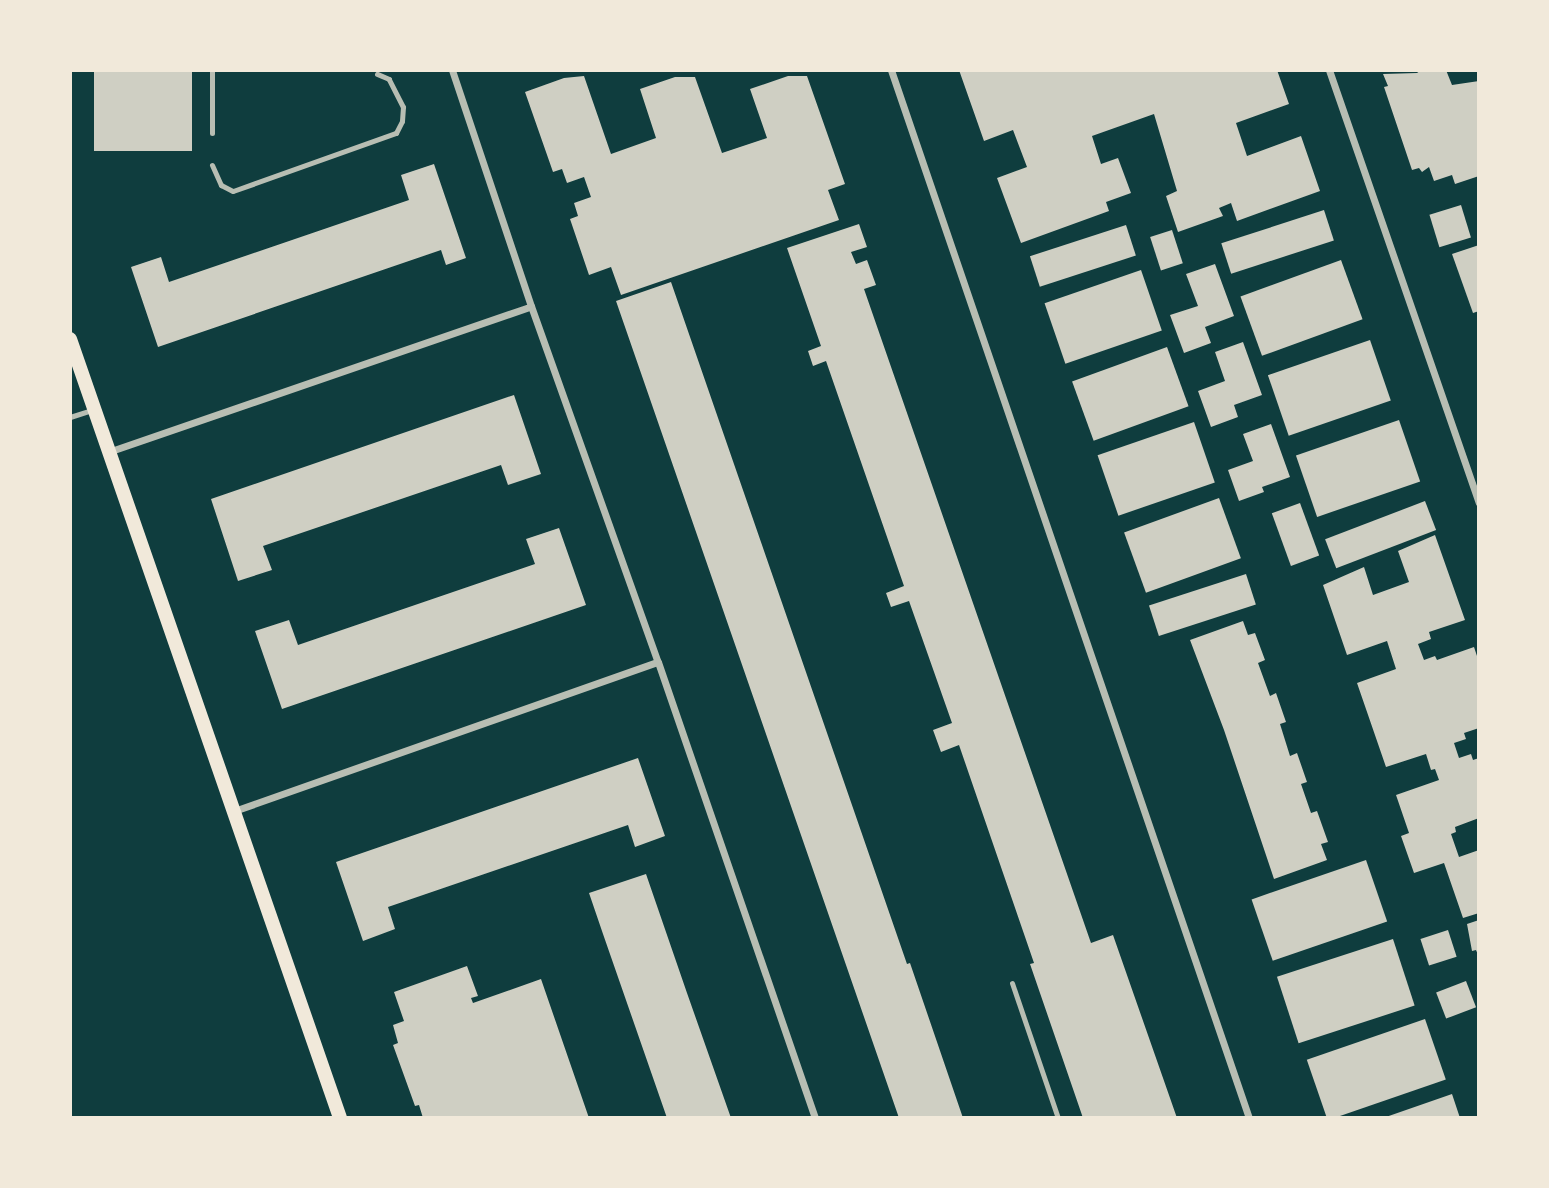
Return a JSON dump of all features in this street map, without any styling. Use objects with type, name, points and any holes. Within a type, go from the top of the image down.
[{"type":"main road","points":[[70,338],[340,1118]]},
{"type":"street","points":[[452,70],[531,306],[658,662],[815,1118]]},
{"type":"street","points":[[891,70],[1249,1118]]},
{"type":"street","points":[[1329,70],[1479,503]]},
{"type":"street","points":[[111,451],[531,306]]},
{"type":"street","points":[[234,811],[658,662]]},
{"type":"lane","points":[[212,70],[212,133]]},
{"type":"lane","points":[[212,165],[221,185],[233,191],[397,133],[402,121],[403,107],[389,79],[377,74]]},
{"type":"lane","points":[[70,417],[95,409]]},
{"type":"lane","points":[[1012,983],[1058,1118]]},
{"type":"building","points":[[94,70],[192,70],[192,151],[94,151]]},
{"type":"building","points":[[959,70],[1277,70],[1289,104],[1236,123],[1247,156],[1301,136],[1320,191],[1237,221],[1231,203],[1219,208],[1223,216],[1178,232],[1166,196],[1177,191],[1154,114],[1092,136],[1101,164],[1118,158],[1131,193],[1106,202],[1109,211],[1021,243],[997,178],[1027,167],[1013,130],[984,141]]},
{"type":"building","points":[[1421,70],[1446,70],[1452,85],[1479,81],[1479,176],[1455,184],[1452,175],[1434,181],[1429,167],[1422,172],[1419,168],[1412,170],[1384,87],[1388,86],[1383,74],[1417,73]]},
{"type":"building","points":[[584,76],[611,154],[656,138],[640,89],[675,77],[695,77],[722,153],[767,138],[750,89],[788,76],[807,76],[845,184],[828,190],[839,220],[621,295],[611,267],[589,275],[570,219],[578,216],[574,203],[591,197],[584,177],[567,183],[562,169],[553,172],[525,92],[564,78]]},
{"type":"building","points":[[434,164],[466,258],[446,265],[441,250],[158,347],[131,267],[161,257],[169,282],[409,200],[401,175]]},
{"type":"building","points":[[1461,205],[1471,238],[1439,247],[1429,215]]},
{"type":"building","points":[[1324,210],[1334,240],[1231,274],[1221,243]]},
{"type":"building","points":[[859,224],[867,247],[851,252],[856,264],[867,260],[876,285],[864,289],[1091,943],[1113,935],[1177,1118],[1083,1118],[1030,964],[1034,963],[959,745],[941,752],[933,730],[952,723],[909,601],[891,607],[886,593],[904,586],[826,361],[813,366],[808,351],[821,346],[787,248]]},
{"type":"building","points":[[1126,225],[1136,255],[1040,287],[1030,256]]},
{"type":"building","points":[[1172,230],[1183,263],[1161,270],[1150,237]]},
{"type":"building","points":[[1479,245],[1479,311],[1473,313],[1452,254]]},
{"type":"building","points":[[1341,260],[1363,319],[1262,356],[1240,297]]},
{"type":"building","points":[[1215,264],[1234,316],[1205,327],[1211,343],[1184,353],[1170,315],[1198,306],[1186,274]]},
{"type":"building","points":[[1141,270],[1162,331],[1065,364],[1045,303]]},
{"type":"building","points":[[671,282],[963,1118],[899,1118],[616,301]]},
{"type":"building","points":[[1370,340],[1391,401],[1289,436],[1268,375]]},
{"type":"building","points":[[1243,342],[1262,395],[1234,405],[1238,417],[1211,427],[1198,391],[1225,381],[1215,352]]},
{"type":"building","points":[[1167,347],[1189,406],[1094,441],[1072,382]]},
{"type":"building","points":[[514,395],[541,474],[508,485],[501,465],[263,546],[272,570],[238,581],[211,499]]},
{"type":"building","points":[[1399,420],[1420,481],[1317,517],[1296,455]]},
{"type":"building","points":[[1194,422],[1215,483],[1118,516],[1098,455]]},
{"type":"building","points":[[1271,424],[1290,477],[1262,487],[1264,492],[1239,501],[1228,470],[1253,461],[1243,434]]},
{"type":"building","points":[[1219,498],[1241,558],[1146,593],[1124,533]]},
{"type":"building","points":[[1425,501],[1436,530],[1336,568],[1325,539]]},
{"type":"building","points":[[1300,503],[1319,556],[1291,566],[1272,513]]},
{"type":"building","points":[[559,528],[586,605],[282,709],[255,631],[289,620],[298,645],[535,564],[526,539]]},
{"type":"building","points":[[1435,535],[1465,620],[1429,632],[1431,639],[1418,644],[1424,660],[1435,656],[1437,660],[1474,647],[1479,662],[1479,728],[1464,733],[1466,739],[1454,743],[1459,758],[1471,754],[1473,760],[1479,758],[1479,818],[1455,827],[1456,832],[1451,834],[1459,857],[1479,850],[1479,913],[1463,918],[1444,863],[1414,873],[1401,836],[1409,833],[1396,795],[1439,780],[1435,769],[1431,770],[1426,754],[1386,767],[1357,683],[1396,669],[1387,641],[1347,655],[1323,585],[1364,567],[1373,595],[1409,582],[1398,551]]},
{"type":"building","points":[[1246,574],[1256,604],[1159,636],[1149,606]]},
{"type":"building","points":[[1243,621],[1248,635],[1255,633],[1265,660],[1258,663],[1270,696],[1276,693],[1286,722],[1280,724],[1290,756],[1297,753],[1307,782],[1301,784],[1311,813],[1317,811],[1328,842],[1321,844],[1327,860],[1274,879],[1224,730],[1190,640]]},
{"type":"building","points":[[638,758],[665,836],[635,847],[628,825],[388,907],[395,929],[363,941],[336,862]]},
{"type":"building","points":[[1366,860],[1387,921],[1273,961],[1252,899]]},
{"type":"building","points":[[646,874],[731,1118],[667,1118],[589,893]]},
{"type":"building","points":[[1479,920],[1479,957],[1476,950],[1472,951],[1467,924]]},
{"type":"building","points":[[1448,930],[1457,957],[1429,966],[1420,939]]},
{"type":"building","points":[[1393,939],[1415,1006],[1299,1043],[1277,977]]},
{"type":"building","points":[[467,966],[478,996],[471,998],[473,1003],[541,979],[589,1118],[423,1118],[419,1105],[415,1106],[393,1045],[398,1043],[393,1025],[404,1021],[394,992]]},
{"type":"building","points":[[1466,981],[1476,1007],[1446,1019],[1436,992]]},
{"type":"building","points":[[1425,1019],[1446,1080],[1334,1118],[1327,1118],[1307,1060]]},
{"type":"building","points":[[1452,1094],[1460,1118],[1383,1118]]}]
